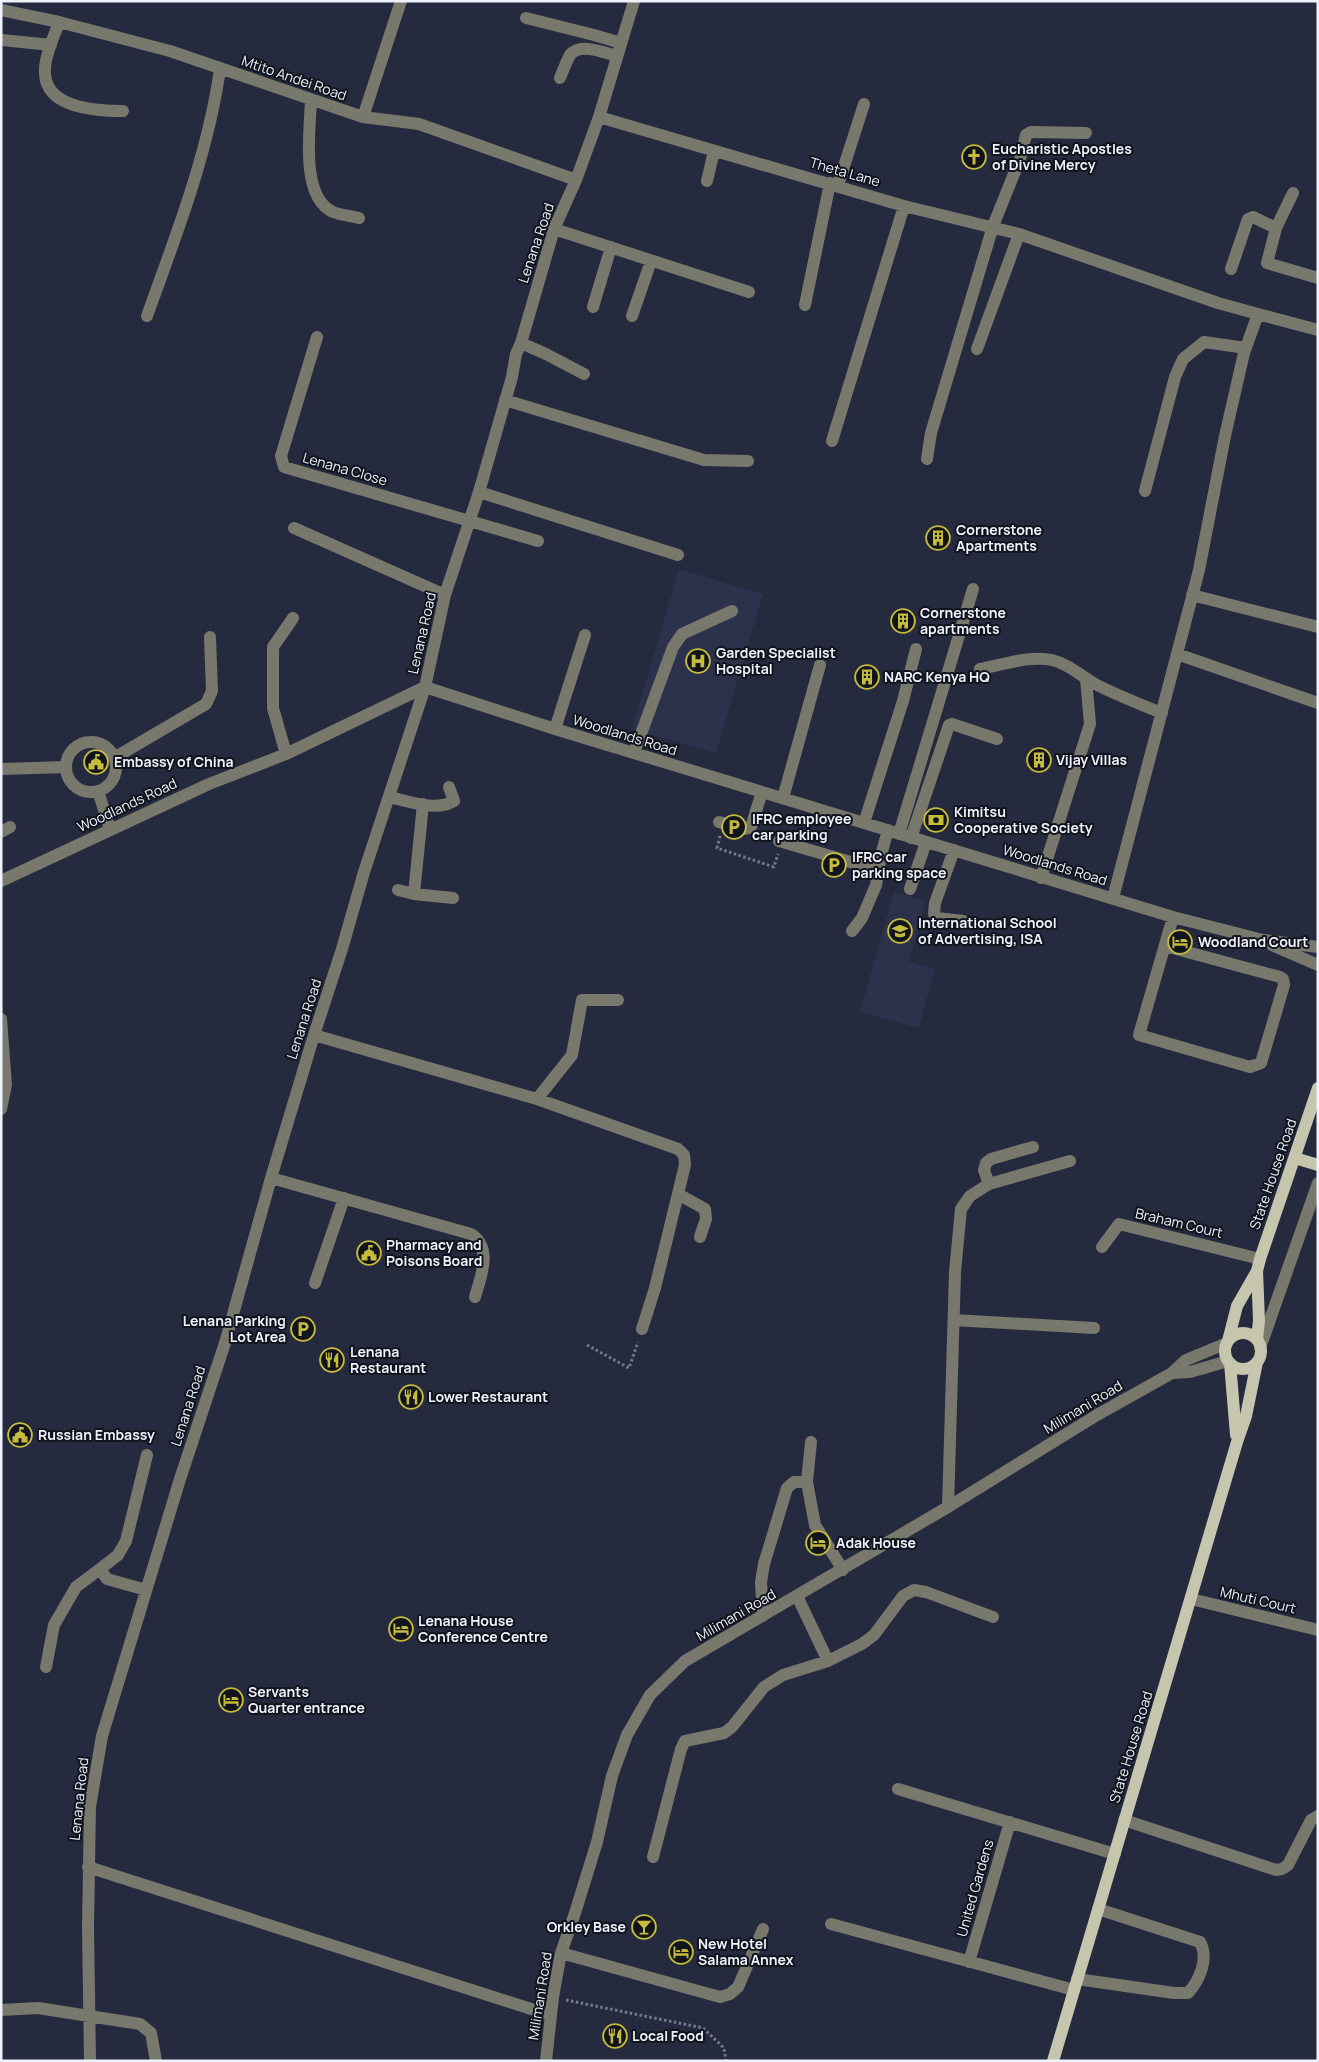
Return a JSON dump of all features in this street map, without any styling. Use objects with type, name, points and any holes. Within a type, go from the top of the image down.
[{"type":"main road","name":"State House Road","points":[[1228,1342],[1237,1306],[1259,1265],[1318,1088]]},
{"type":"main road","points":[[1295,1158],[1318,1165]]},
{"type":"main road","name":"State House Road","points":[[1258,1344],[1259,1265]]},
{"type":"main road","points":[[1242,1333],[1253,1336],[1258,1344],[1257,1362],[1241,1369],[1229,1362],[1225,1349],[1228,1342],[1232,1337],[1242,1333]]},
{"type":"main road","name":"State House Road","points":[[1229,1362],[1237,1442]]},
{"type":"main road","name":"State House Road","points":[[1053,2061],[1246,1416],[1257,1362]]},
{"type":"street","points":[[363,117],[401,1]]},
{"type":"street","name":"Lenana Road","points":[[90,2061],[88,1867],[90,1807],[102,1736],[180,1479],[225,1343],[314,1034],[342,949],[364,872],[425,687],[445,594],[479,492],[512,376],[516,354],[521,343],[554,229],[576,180],[599,117],[634,1]]},
{"type":"street","name":"Mtito Andei Road","points":[[1,10],[59,22],[170,51],[363,117],[420,124],[576,180]]},
{"type":"street","points":[[526,18],[621,43]]},
{"type":"street","points":[[59,22],[44,72],[49,89],[57,96],[76,106],[98,111],[123,111]]},
{"type":"street","points":[[2,40],[51,45]]},
{"type":"street","points":[[560,78],[571,54],[578,50],[588,49],[616,56]]},
{"type":"street","points":[[146,316],[193,188],[216,97],[220,69]]},
{"type":"street","points":[[311,100],[310,174],[313,189],[320,202],[332,212],[359,218]]},
{"type":"street","points":[[805,305],[834,184],[864,104]]},
{"type":"street","name":"Theta Lane","points":[[599,117],[834,184],[904,206],[1020,234],[1218,303],[1258,314]]},
{"type":"street","points":[[927,459],[931,434],[993,226],[1020,159],[1026,136],[1031,132],[1086,133]]},
{"type":"street","points":[[706,182],[714,151]]},
{"type":"street","points":[[1293,193],[1276,228],[1267,263],[1318,278]]},
{"type":"street","points":[[832,441],[904,206]]},
{"type":"street","points":[[1231,268],[1248,219],[1253,217],[1276,228]]},
{"type":"street","points":[[554,229],[749,292]]},
{"type":"street","points":[[977,349],[1020,234]]},
{"type":"street","points":[[593,307],[611,247]]},
{"type":"street","points":[[632,316],[651,261]]},
{"type":"street","points":[[1113,898],[1199,570],[1225,436],[1246,348],[1258,314],[1318,330]]},
{"type":"street","name":"Lenana Close","points":[[317,337],[281,456],[284,467],[470,521]]},
{"type":"street","points":[[1145,491],[1175,377],[1183,359],[1204,342],[1246,348]]},
{"type":"street","points":[[521,343],[584,374]]},
{"type":"street","points":[[505,400],[704,460],[748,461]]},
{"type":"street","points":[[479,492],[678,555]]},
{"type":"street","points":[[470,521],[538,541]]},
{"type":"street","points":[[294,528],[445,594]]},
{"type":"street","points":[[899,834],[973,590]]},
{"type":"street","points":[[1192,595],[1318,627]]},
{"type":"street","points":[[634,753],[673,648],[682,634],[732,610]]},
{"type":"street","points":[[286,754],[273,708],[272,648],[293,618]]},
{"type":"street","points":[[556,729],[585,635]]},
{"type":"street","points":[[114,758],[206,704],[212,691],[210,637]]},
{"type":"street","points":[[864,823],[904,701],[916,649]]},
{"type":"street","points":[[1177,654],[1318,703]]},
{"type":"street","points":[[980,669],[1034,659],[1051,660],[1068,665],[1108,690],[1162,713]]},
{"type":"street","points":[[784,798],[820,665]]},
{"type":"street","points":[[1041,878],[1090,724],[1086,678]]},
{"type":"street","name":"Woodlands Road","points":[[1,881],[209,784],[286,754],[425,687],[1041,878],[1263,940],[1318,947]]},
{"type":"street","points":[[852,931],[862,918],[876,885],[878,870],[899,834],[949,725],[952,724],[997,739]]},
{"type":"street","points":[[89,742],[101,744],[111,752],[116,763],[115,775],[108,786],[98,791],[89,792],[80,790],[73,784],[68,776],[66,767],[69,755],[78,746],[89,742]]},
{"type":"street","points":[[1,769],[66,767]]},
{"type":"street","points":[[389,797],[436,807],[447,805],[454,801],[449,787]]},
{"type":"street","points":[[98,791],[110,829]]},
{"type":"street","points":[[721,823],[745,829],[751,827],[762,792]]},
{"type":"street","points":[[414,894],[423,804]]},
{"type":"street","points":[[780,841],[878,870]]},
{"type":"street","points":[[910,889],[926,842]]},
{"type":"street","points":[[954,850],[935,902],[934,914],[937,918],[963,920]]},
{"type":"street","points":[[398,890],[414,894],[453,898]]},
{"type":"street","points":[[1165,946],[1280,976],[1283,979],[1284,985],[1261,1063],[1250,1067],[1139,1035],[1173,916]]},
{"type":"street","name":"Woodlands Road","points":[[1263,940],[1318,965]]},
{"type":"street","points":[[537,1100],[572,1054],[582,1000],[618,1000]]},
{"type":"street","points":[[1,1019],[4,1082],[1,1109]]},
{"type":"street","points":[[314,1034],[537,1100],[678,1149],[684,1155],[686,1165],[655,1288],[642,1329]]},
{"type":"street","points":[[989,1184],[984,1170],[986,1163],[991,1159],[1033,1147]]},
{"type":"street","points":[[948,1507],[955,1272],[961,1209],[970,1196],[989,1184],[1070,1161]]},
{"type":"street","points":[[272,1178],[471,1234],[478,1238],[483,1246],[484,1264],[475,1296]]},
{"type":"street","points":[[1258,1344],[1318,1183]]},
{"type":"street","points":[[678,1194],[705,1209],[706,1219],[700,1237]]},
{"type":"street","points":[[314,1282],[344,1198]]},
{"type":"street","name":"Braham Court","points":[[1102,1247],[1119,1224],[1259,1265]]},
{"type":"street","points":[[954,1320],[1094,1328]]},
{"type":"street","name":"Milimani Road","points":[[546,2061],[550,2015],[561,1953],[597,1842],[612,1776],[627,1735],[650,1695],[685,1661],[843,1570],[1097,1415],[1172,1373],[1186,1360],[1228,1342]]},
{"type":"street","name":"Milimani Road","points":[[1172,1373],[1190,1372],[1229,1362]]},
{"type":"street","points":[[811,1442],[807,1482],[815,1525],[843,1570]]},
{"type":"street","points":[[46,1667],[54,1624],[76,1587],[118,1555],[126,1541],[147,1455]]},
{"type":"street","points":[[763,1616],[761,1582],[787,1488],[794,1482],[807,1482]]},
{"type":"street","points":[[100,1569],[107,1579],[146,1590]]},
{"type":"street","points":[[653,1857],[681,1748],[685,1741],[724,1733],[732,1727],[754,1696],[764,1686],[783,1675],[828,1661],[862,1644],[874,1635],[903,1596],[914,1590],[926,1592],[993,1617]]},
{"type":"street","points":[[797,1596],[828,1661]]},
{"type":"street","name":"Mhuti Court","points":[[1191,1599],[1318,1630]]},
{"type":"street","points":[[898,1790],[1115,1854]]},
{"type":"street","points":[[1124,1820],[1276,1870],[1288,1865],[1311,1820],[1318,1816]]},
{"type":"street","name":"United Gardens","points":[[969,1962],[1010,1822]]},
{"type":"street","points":[[88,1867],[550,2015]]},
{"type":"street","points":[[831,1924],[969,1962],[1076,1985],[1188,1993],[1197,1981],[1204,1961],[1205,1950],[1200,1942],[1098,1909]]},
{"type":"street","points":[[561,1953],[720,1997],[730,1994],[738,1987],[763,1929]]},
{"type":"street","points":[[1,2010],[38,2008],[140,2024],[151,2033],[156,2061]]},
{"type":"path","points":[[721,823],[717,848],[774,867],[780,841]]},
{"type":"path","points":[[587,1345],[629,1368],[642,1329]]},
{"type":"path","points":[[553,1997],[703,2028],[724,2048],[726,2061]]},
{"type":"shaded area","name":"Garden Specialist Hospital","points":[[679,569],[763,594],[716,753],[632,729]]},
{"type":"shaded area","name":"International School of Advertising, ISA","points":[[894,892],[926,901],[909,961],[935,969],[919,1028],[860,1012]]},
{"type":"place","name":"Eucharistic Apostles of Divine Mercy","points":[[974,157]]},
{"type":"place","name":"Cornerstone Apartments","points":[[938,538]]},
{"type":"place","name":"Cornerstone apartments","points":[[903,621]]},
{"type":"place","name":"Garden Specialist Hospital","points":[[698,661]]},
{"type":"place","name":"NARC Kenya HQ","points":[[867,677]]},
{"type":"place","name":"Vijay Villas","points":[[1039,760]]},
{"type":"place","name":"Embassy of China","points":[[96,762]]},
{"type":"place","name":"Kimitsu Cooperative Society","points":[[936,820]]},
{"type":"place","name":"IFRC employee car parking","points":[[734,827]]},
{"type":"place","name":"IFRC car parking space","points":[[834,865]]},
{"type":"place","name":"International School of Advertising, ISA","points":[[900,931]]},
{"type":"place","name":"Woodland Court","points":[[1180,942]]},
{"type":"place","name":"Pharmacy and Poisons Board","points":[[369,1253]]},
{"type":"place","name":"Lenana Parking Lot Area","points":[[303,1329]]},
{"type":"place","name":"Lenana Restaurant","points":[[332,1360]]},
{"type":"place","name":"Lower Restaurant","points":[[411,1397]]},
{"type":"place","name":"Russian Embassy","points":[[20,1435]]},
{"type":"place","name":"Adak House","points":[[818,1543]]},
{"type":"place","name":"Lenana House Conference Centre","points":[[401,1629]]},
{"type":"place","name":"Servants Quarter entrance","points":[[231,1700]]},
{"type":"place","name":"Orkley Base","points":[[644,1927]]},
{"type":"place","name":"New Hotel Salama Annex","points":[[681,1952]]},
{"type":"place","name":"Local Food","points":[[615,2036]]}]
